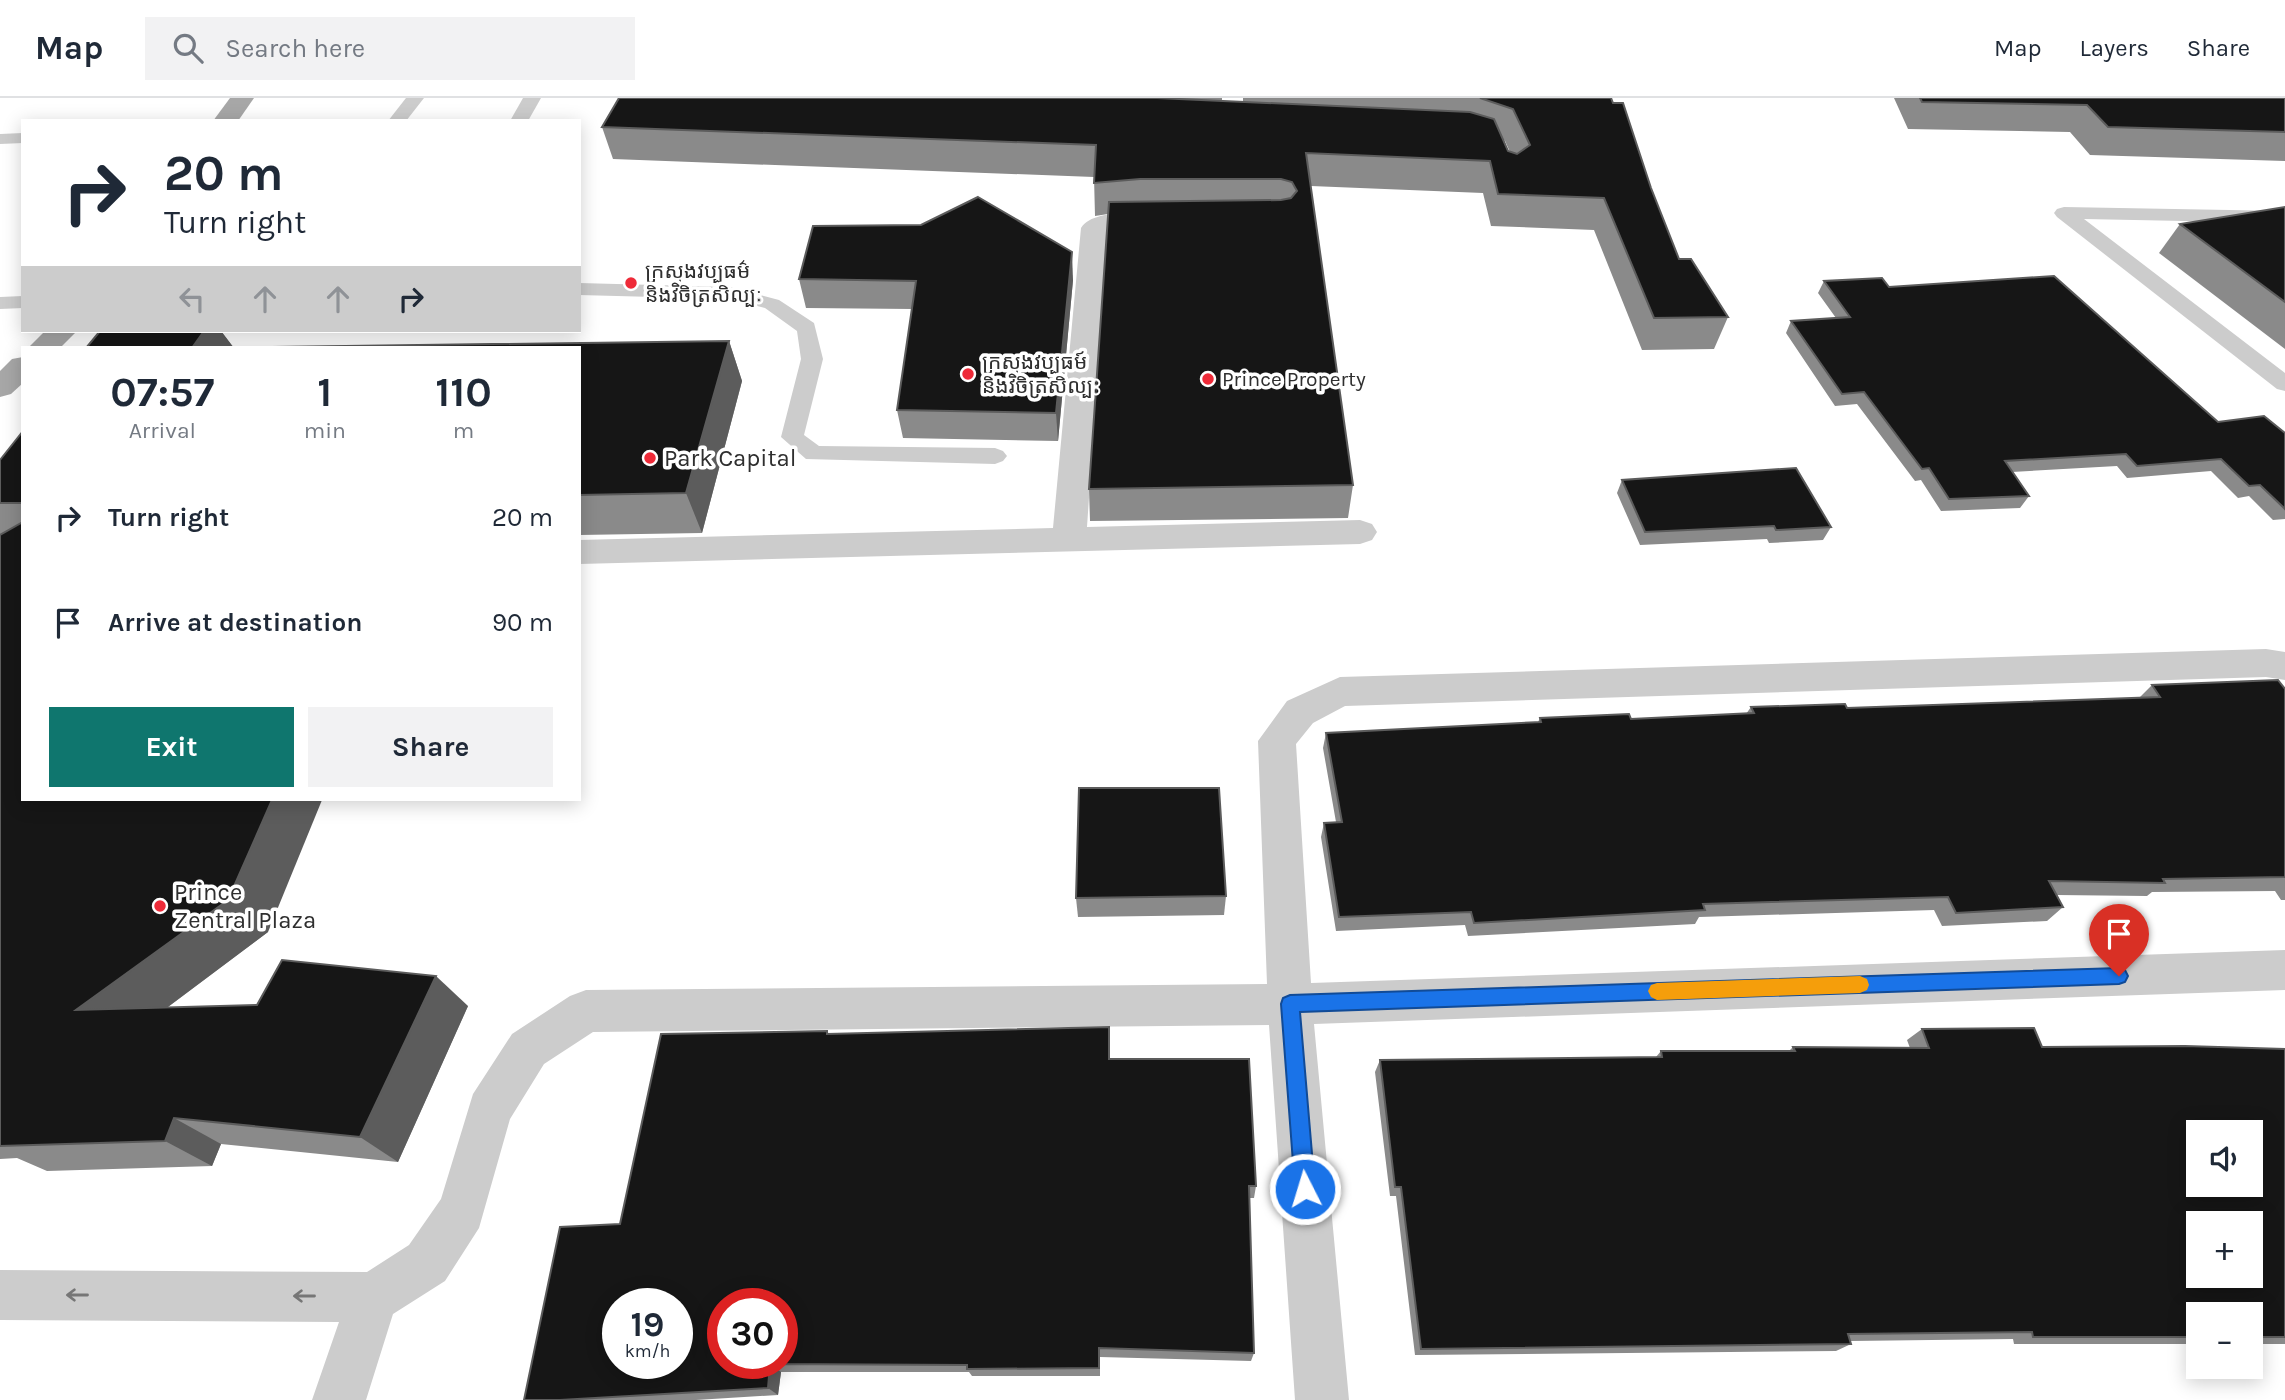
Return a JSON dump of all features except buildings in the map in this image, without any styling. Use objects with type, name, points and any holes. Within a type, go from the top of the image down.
[{"type":"main road","points":[[226,119],[242,98]]},
{"type":"main road","points":[[0,387],[21,368]]},
{"type":"street","points":[[1069,539],[1094,228],[1105,224],[1182,222]]},
{"type":"street","points":[[581,552],[1360,531]]},
{"type":"street","points":[[1322,1400],[1290,1004],[1277,741],[1300,712],[1340,692],[2252,664],[2285,666]]},
{"type":"street","points":[[0,1295],[373,1297],[427,1263],[463,1211],[489,1110],[528,1049],[586,1011],[1290,1004],[2285,970]]},
{"type":"street","points":[[339,1400],[373,1297]]},
{"type":"lane","points":[[399,119],[415,98]]},
{"type":"lane","points":[[520,119],[532,98]]},
{"type":"lane","points":[[0,139],[21,138]]},
{"type":"lane","points":[[2285,217],[2064,213],[2285,384]]},
{"type":"lane","points":[[581,289],[730,293],[772,304],[807,328],[812,359],[792,437],[814,454],[995,456]]},
{"type":"lane","points":[[0,303],[21,302]]},
{"type":"slow traffic","points":[[1657,991],[1860,985]]},
{"type":"place","name":"ក្រសួងវប្បធម៌ និងវិចិត្រសិល្បៈ","points":[[631,283]]},
{"type":"place","name":"ក្រសួងវប្បធម៍ និងវិចិត្រសិល្បៈ","points":[[968,374]]},
{"type":"place","name":"Prince Property","points":[[1208,379]]},
{"type":"place","name":"Park Capital","points":[[650,458]]},
{"type":"place","name":"Prince Zentral Plaza","points":[[160,906]]},
{"type":"route","points":[[1305,1189],[1290,1004],[2119,976]]}]
